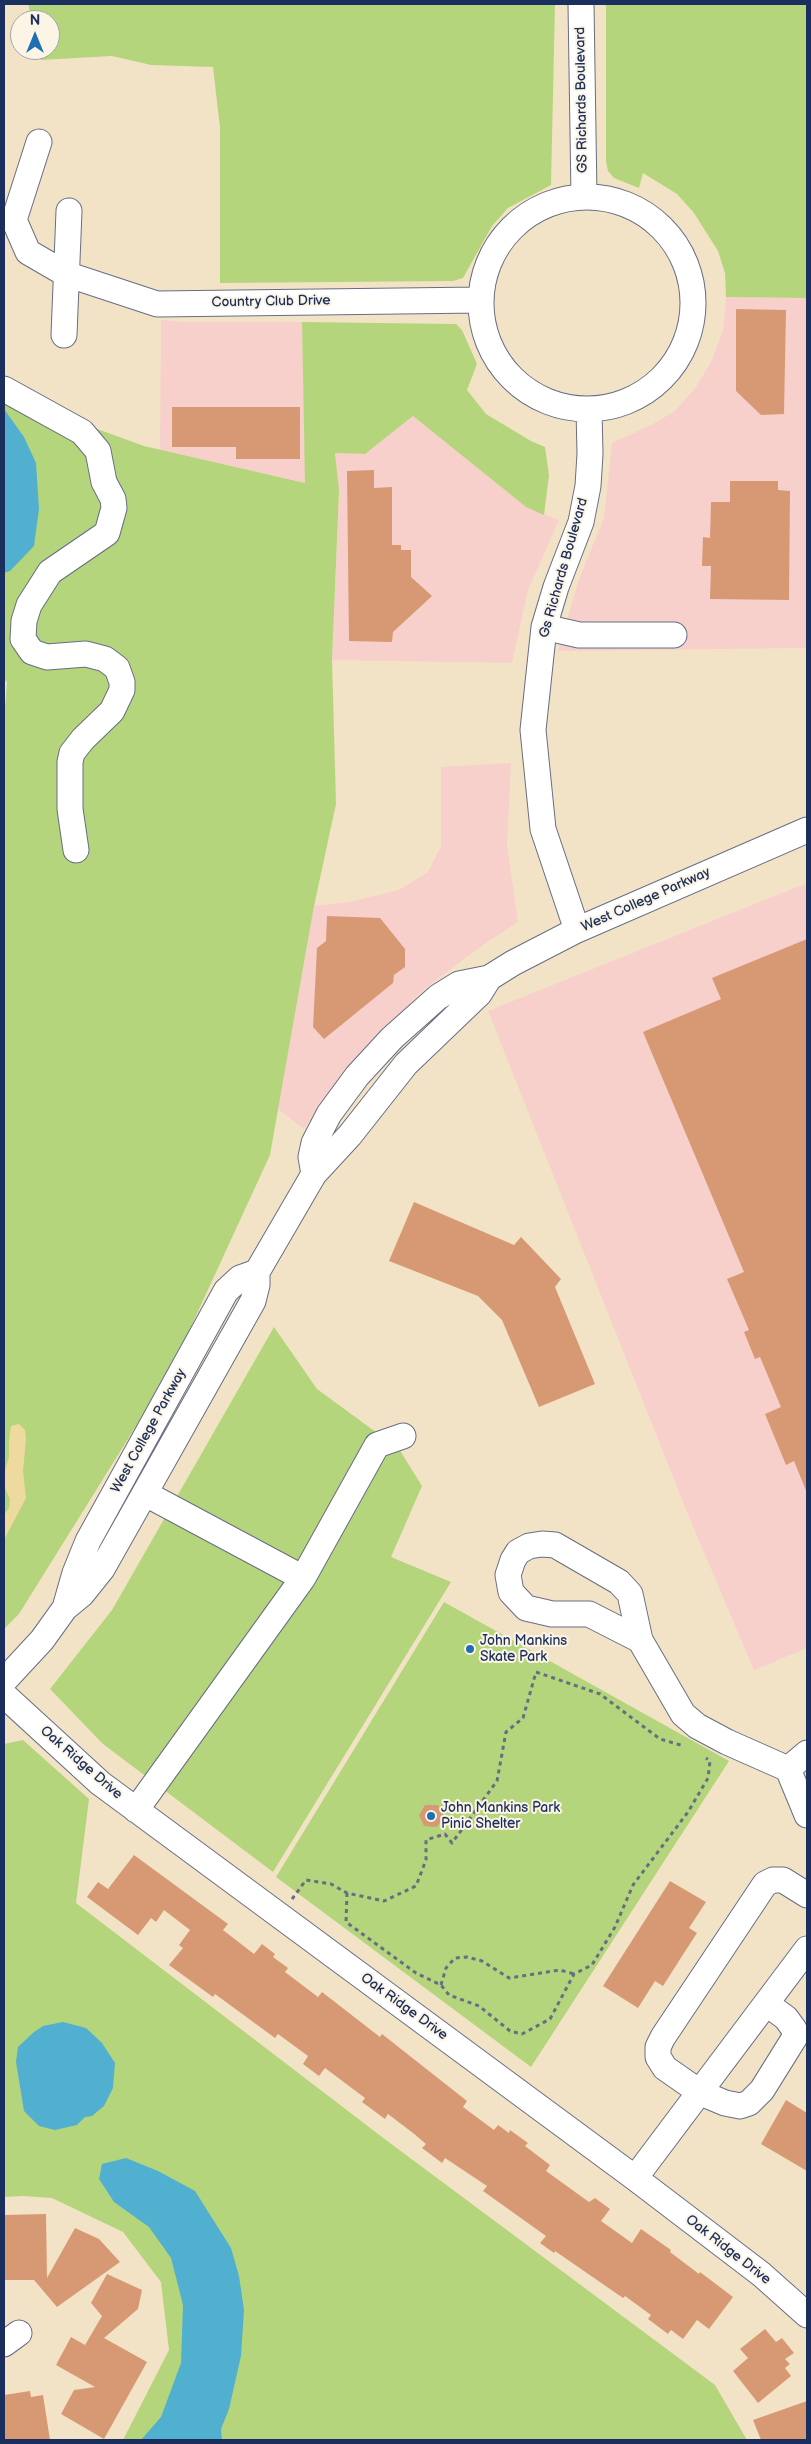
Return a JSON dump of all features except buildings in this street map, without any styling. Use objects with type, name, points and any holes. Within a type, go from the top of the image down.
[{"type":"street","name":"GS Richards Boulevard","points":[[581,4],[584,197]]},
{"type":"street","name":"Country Club Drive","points":[[39,142],[14,220],[28,252],[66,274],[157,304],[480,300]]},
{"type":"street","points":[[584,197],[611,199],[637,210],[660,226],[678,247],[689,273],[693,300],[690,328],[687,337],[680,354],[664,376],[642,394],[617,405],[589,409],[555,404],[534,395],[511,378],[494,355],[483,328],[480,300],[484,274],[495,249],[511,228],[532,212],[559,201],[584,197]]},
{"type":"street","points":[[64,334],[68,211]]},
{"type":"street","points":[[4,389],[82,432],[98,451],[104,482],[114,499],[114,508],[107,533],[50,572],[29,605],[24,621],[23,639],[32,652],[47,658],[86,654],[104,659],[117,668],[122,682],[120,695],[112,711],[83,738],[72,753],[70,762],[70,810],[76,850]]},
{"type":"street","name":"Gs Richards Boulevard","points":[[577,930],[543,829],[533,730],[544,627],[556,586],[581,522],[588,486],[590,454],[589,409]]},
{"type":"street","points":[[544,627],[578,635],[674,635]]},
{"type":"street","name":"West College Parkway","points":[[4,1681],[42,1640],[65,1608],[82,1594],[102,1568],[146,1494],[253,1301],[257,1285],[256,1272],[314,1174],[350,1135],[406,1064],[440,1029],[473,1000],[489,978],[513,963],[577,930],[807,830]]},
{"type":"street","name":"West College Parkway","points":[[65,1608],[75,1573],[88,1541],[226,1291],[240,1278],[256,1272]]},
{"type":"street","points":[[136,1810],[303,1578],[377,1445],[403,1436]]},
{"type":"street","points":[[146,1494],[303,1578]]},
{"type":"street","points":[[640,1640],[589,1614],[552,1614],[526,1608],[511,1592],[508,1575],[518,1552],[529,1546],[555,1545],[609,1574],[630,1594],[640,1640],[669,1688],[675,1703],[689,1721],[726,1742],[788,1769],[807,1815]]},
{"type":"street","name":"Oak Ridge Drive","points":[[4,1695],[100,1783],[635,2178],[761,2274],[807,2315]]},
{"type":"street","points":[[788,1769],[807,1753]]},
{"type":"street","points":[[767,2004],[786,2018],[794,2029],[795,2037],[762,2090],[749,2103],[740,2106],[725,2103],[701,2093],[665,2068],[658,2057],[658,2046],[663,2037],[765,1884],[772,1880],[782,1880],[807,1895]]},
{"type":"street","points":[[635,2178],[701,2093],[807,1949]]},
{"type":"path","points":[[280,1916],[306,1880],[331,1884],[347,1893],[384,1901],[416,1886],[426,1860],[426,1840],[445,1834],[452,1842],[497,1781],[506,1732],[523,1718],[536,1672],[600,1694],[660,1740],[686,1746]]},
{"type":"path","points":[[700,1753],[710,1762],[716,1764]]},
{"type":"path","points":[[347,1893],[346,1922],[416,1973],[441,1985],[449,1994],[479,2006],[510,2031],[522,2034],[550,2018],[574,1974],[592,1965],[615,1927],[633,1885],[688,1812],[708,1778],[710,1762]]},
{"type":"path","points":[[441,1985],[446,1968],[455,1958],[467,1957],[482,1961],[509,1978],[560,1970],[574,1974]]},
{"type":"shaded area","points":[[726,297],[807,298],[807,665],[806,648],[558,651],[579,579],[604,518],[612,443],[653,424],[675,411],[696,387],[711,362],[723,331]]},
{"type":"shaded area","points":[[161,320],[185,322],[302,322],[306,483],[160,450]]},
{"type":"shaded area","points":[[413,416],[526,507],[559,520],[528,590],[512,663],[332,660],[339,490],[335,453],[365,454]]},
{"type":"shaded area","points":[[511,763],[507,846],[518,922],[483,945],[423,990],[353,1062],[304,1129],[278,1109],[314,906],[349,902],[399,890],[428,872],[441,846],[441,767]]},
{"type":"shaded area","points":[[807,883],[807,1648],[754,1670],[689,1517],[488,1011]]},
{"type":"green space","points":[[28,4],[555,4],[551,185],[508,208],[492,226],[463,278],[453,281],[220,283],[220,128],[213,67],[151,65],[112,56],[60,59],[60,10],[30,10]]},
{"type":"green space","points":[[606,4],[807,4],[807,298],[726,297],[725,273],[718,251],[694,213],[677,194],[643,173],[639,188],[614,178],[608,171],[606,161]]},
{"type":"green space","points":[[302,322],[456,324],[462,330],[477,364],[467,390],[486,414],[531,441],[545,447],[549,475],[544,515],[526,507],[413,416],[365,454],[335,453],[339,490],[332,660],[336,804],[314,906],[270,1155],[171,1370],[19,1614],[4,1629],[4,721],[7,682],[4,679],[4,395],[144,446],[305,483]]},
{"type":"green space","points":[[274,1327],[317,1389],[399,1449],[422,1486],[391,1557],[451,1582],[273,1872],[103,1744],[50,1689],[112,1610]]},
{"type":"green space","points":[[444,1602],[729,1761],[531,2067],[276,1877]]},
{"type":"green space","points":[[23,1740],[89,1799],[76,1903],[386,2140],[715,2385],[747,2440],[123,2440],[169,2350],[161,2282],[123,2232],[52,2198],[4,2197],[4,1744]]},
{"type":"sand","points":[[19,1424],[25,1430],[26,1439],[23,1471],[26,1498],[4,1540],[4,1515],[9,1508],[10,1499],[4,1486],[4,1474],[9,1457],[11,1426]]},
{"type":"water","points":[[4,409],[24,437],[36,463],[39,509],[34,546],[10,571],[4,573]]},
{"type":"water","points":[[63,2022],[86,2028],[102,2043],[115,2063],[113,2088],[104,2106],[92,2116],[85,2117],[77,2125],[55,2130],[39,2126],[24,2111],[16,2062],[18,2047],[34,2032],[43,2026]]},
{"type":"water","points":[[126,2158],[158,2171],[195,2191],[231,2248],[239,2276],[244,2310],[241,2356],[229,2409],[221,2429],[222,2440],[141,2440],[161,2417],[181,2363],[183,2305],[171,2258],[149,2227],[114,2202],[99,2179],[102,2164]]},
{"type":"place","name":"John Mankins Skate Park","points":[[470,1649]]},
{"type":"place","name":"John Mankins Park Pinic Shelter","points":[[431,1816]]}]
